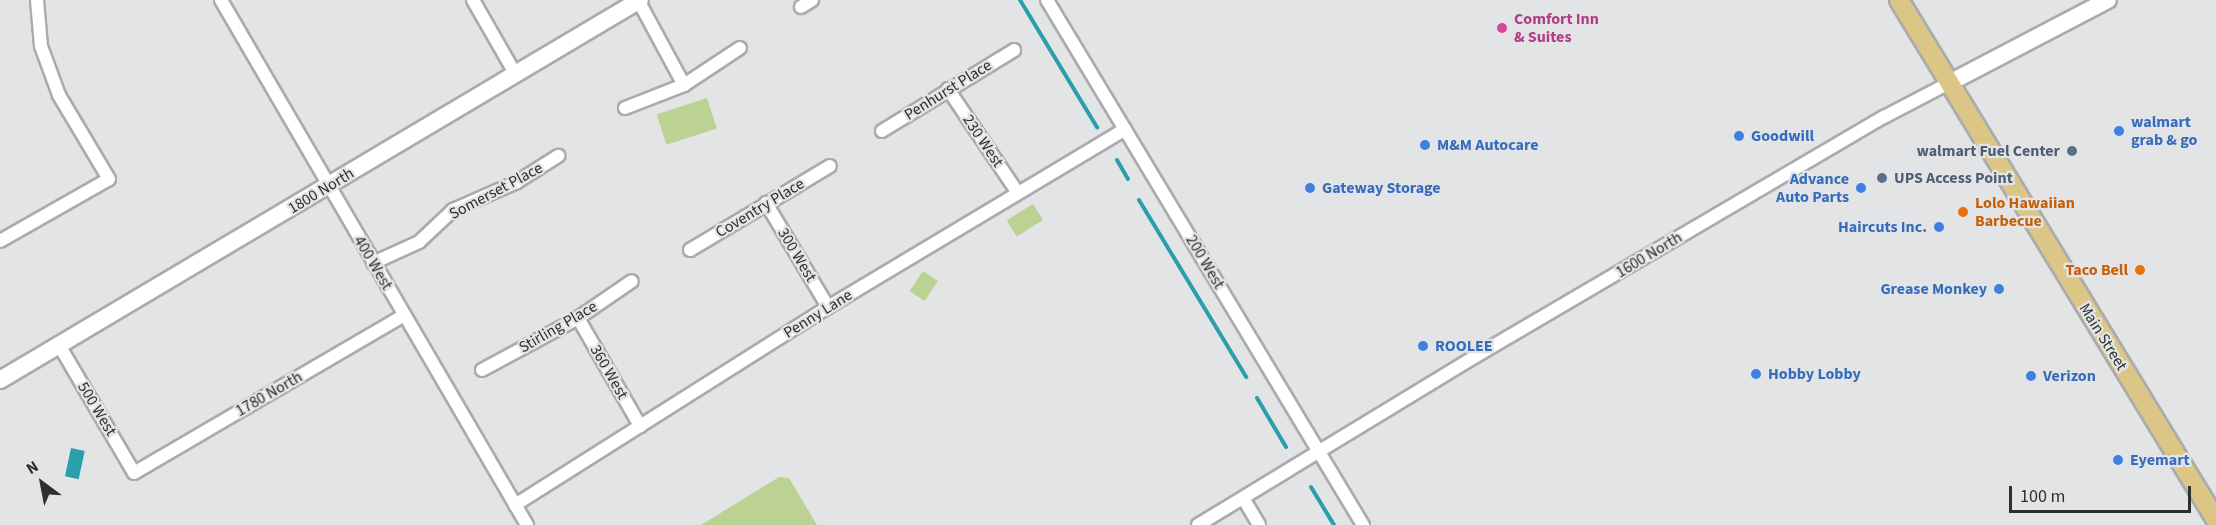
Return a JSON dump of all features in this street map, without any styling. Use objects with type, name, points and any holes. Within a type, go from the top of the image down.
[{"type":"main road","name":"Main Street","points":[[1899,0],[2216,520]]},
{"type":"street","points":[[0,241],[109,179],[59,95],[41,46],[37,0]]},
{"type":"street","name":"400 West","points":[[221,0],[328,188],[526,525]]},
{"type":"street","points":[[473,0],[516,75]]},
{"type":"street","points":[[639,0],[684,86]]},
{"type":"street","name":"1800 North","points":[[0,380],[328,188],[639,0]]},
{"type":"street","points":[[801,7],[812,0]]},
{"type":"street","name":"200 West","points":[[1047,0],[1363,525]]},
{"type":"street","name":"1600 North","points":[[1198,525],[1317,451],[1884,117],[2108,0]]},
{"type":"street","points":[[625,108],[684,86],[740,48]]},
{"type":"street","name":"Penhurst Place","points":[[882,131],[1014,50]]},
{"type":"street","name":"230 West","points":[[948,89],[1018,193]]},
{"type":"street","name":"Penny Lane","points":[[515,505],[828,308],[1125,129]]},
{"type":"street","name":"Somerset Place","points":[[374,263],[418,242],[453,210],[517,182],[558,156]]},
{"type":"street","name":"Coventry Place","points":[[690,250],[766,202],[830,166]]},
{"type":"street","name":"300 West","points":[[766,202],[828,308]]},
{"type":"street","name":"Stirling Place","points":[[482,370],[578,318],[632,281]]},
{"type":"street","name":"1780 North","points":[[134,473],[404,315]]},
{"type":"street","name":"360 West","points":[[578,318],[640,426]]},
{"type":"street","name":"500 West","points":[[59,345],[134,473]]},
{"type":"street","points":[[1243,498],[1259,525]]},
{"type":"green space","points":[[707,98],[717,128],[666,145],[657,114]]},
{"type":"green space","points":[[1033,204],[1043,220],[1017,237],[1007,220]]},
{"type":"green space","points":[[923,271],[938,281],[925,301],[910,291]]},
{"type":"green space","points":[[779,477],[789,478],[817,525],[701,525]]},
{"type":"water","points":[[71,448],[85,451],[79,479],[65,476]]},
{"type":"waterway","points":[[1020,0],[1097,127]]},
{"type":"waterway","points":[[1117,160],[1128,179]]},
{"type":"waterway","points":[[1139,200],[1246,377]]},
{"type":"waterway","points":[[1257,398],[1286,447]]},
{"type":"waterway","points":[[1311,487],[1334,525]]},
{"type":"place","name":"Comfort Inn & Suites","points":[[1502,28]]},
{"type":"place","name":"walmart grab & go","points":[[2119,131]]},
{"type":"place","name":"Goodwill","points":[[1739,136]]},
{"type":"place","name":"M&M Autocare","points":[[1425,145]]},
{"type":"place","name":"walmart Fuel Center","points":[[2072,151]]},
{"type":"place","name":"UPS Access Point","points":[[1882,178]]},
{"type":"place","name":"Gateway Storage","points":[[1310,188]]},
{"type":"place","name":"Advance Auto Parts","points":[[1861,188]]},
{"type":"place","name":"Lolo Hawaiian Barbecue","points":[[1963,212]]},
{"type":"place","name":"Haircuts Inc.","points":[[1939,227]]},
{"type":"place","name":"Taco Bell","points":[[2140,270]]},
{"type":"place","name":"Grease Monkey","points":[[1999,289]]},
{"type":"place","name":"ROOLEE","points":[[1423,346]]},
{"type":"place","name":"Hobby Lobby","points":[[1756,374]]},
{"type":"place","name":"Verizon","points":[[2031,376]]},
{"type":"place","name":"Eyemart","points":[[2118,460]]}]
